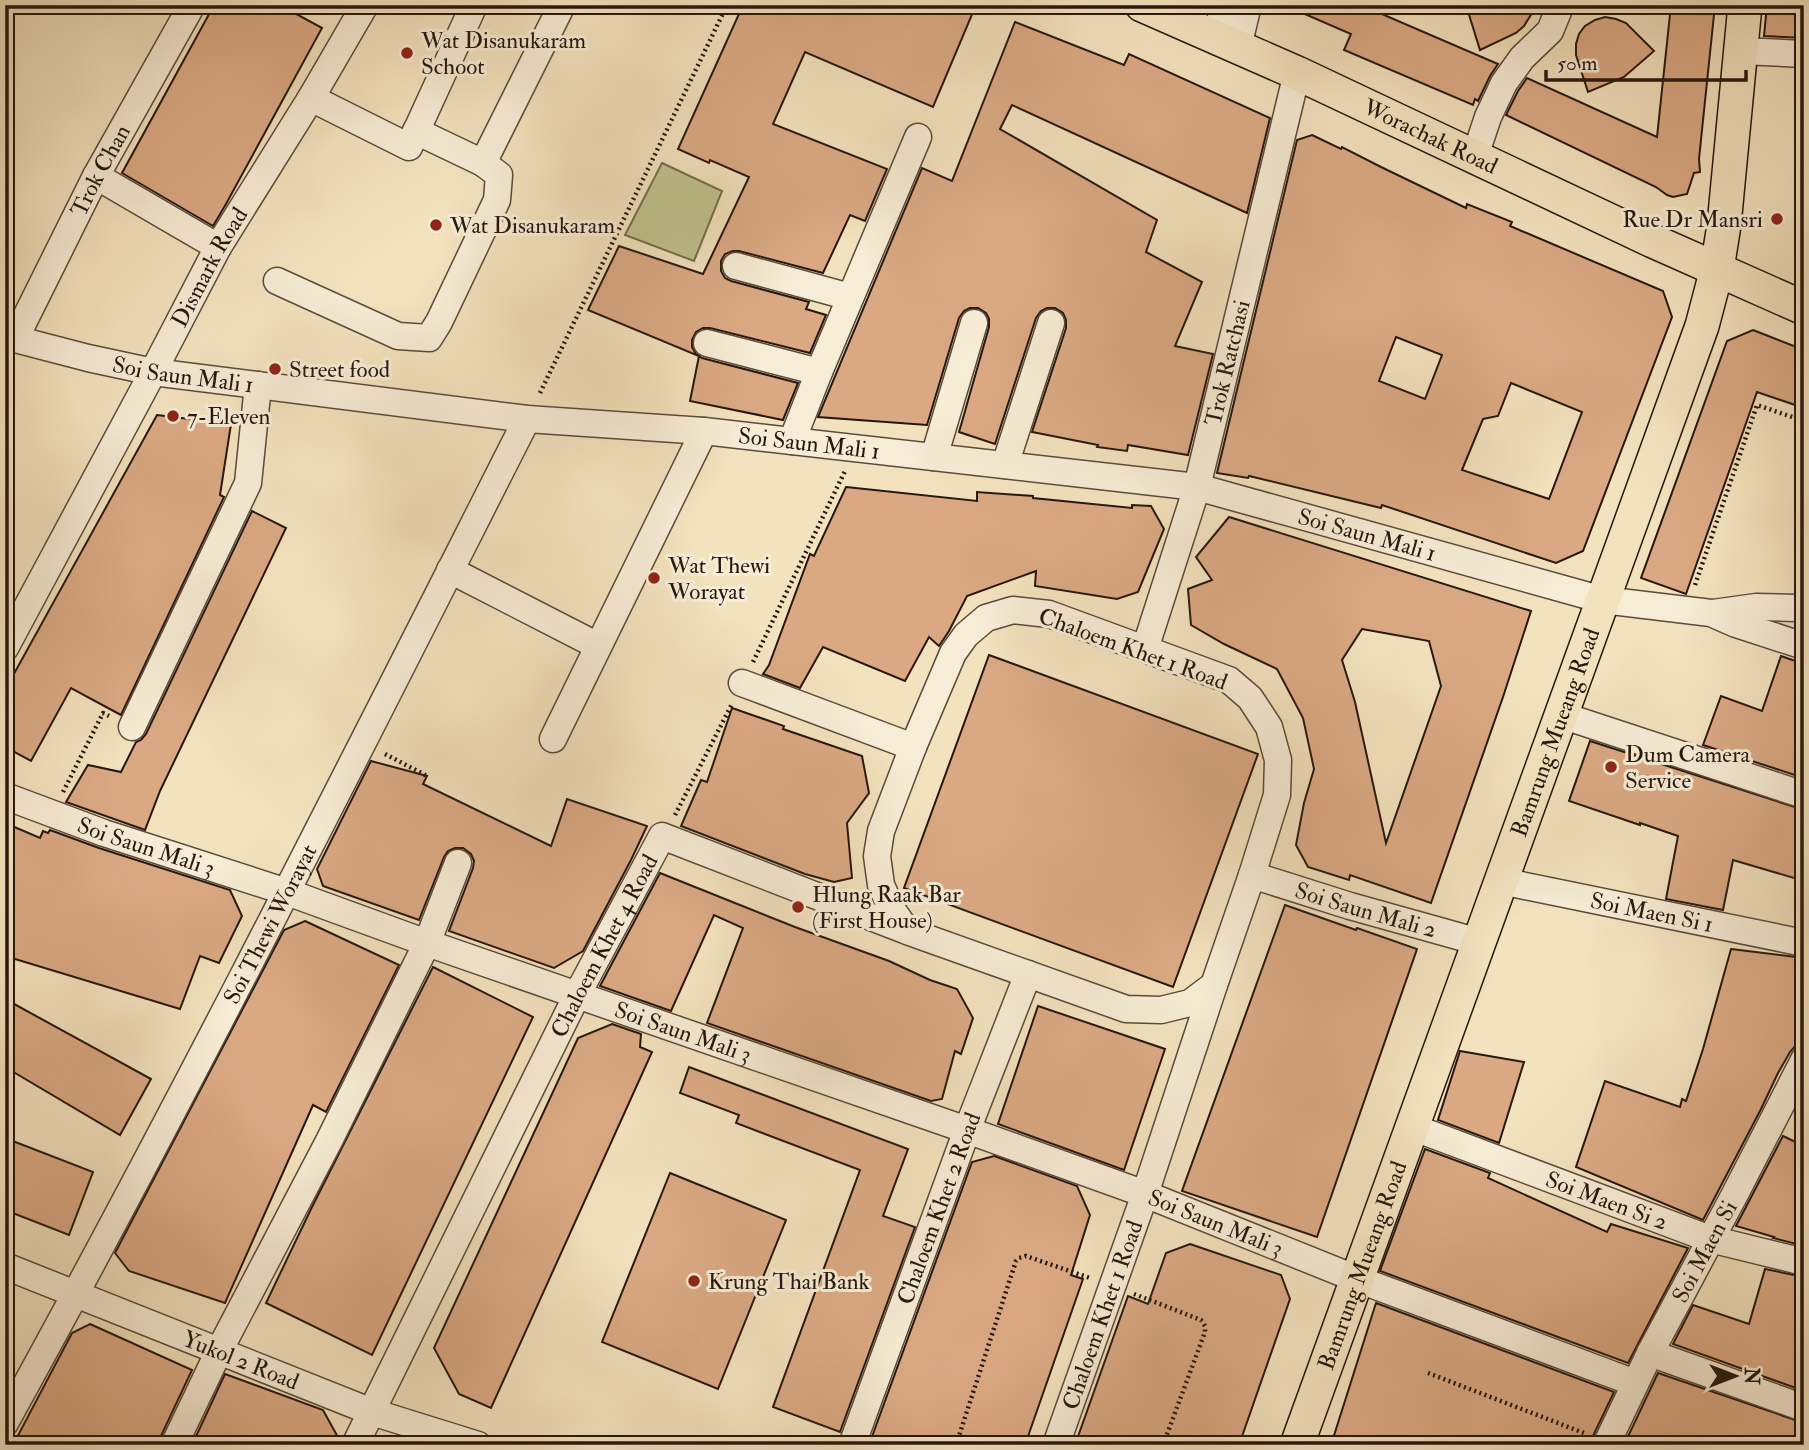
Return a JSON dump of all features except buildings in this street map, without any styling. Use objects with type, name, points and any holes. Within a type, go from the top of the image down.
[{"type":"main road","name":"Worachak Road","points":[[1142,5],[1297,73],[1653,241],[1804,307]]},
{"type":"main road","name":"Bamrung Mueang Road","points":[[1297,1445],[1702,326],[1717,269],[1724,225],[1745,5]]},
{"type":"street","name":"Trok Chan","points":[[10,339],[96,176],[192,5]]},
{"type":"street","name":"Dismark Road","points":[[5,648],[218,247],[311,98],[365,5]]},
{"type":"street","points":[[311,98],[409,147],[474,5]]},
{"type":"street","points":[[483,163],[562,5]]},
{"type":"street","points":[[1224,5],[1227,43]]},
{"type":"street","points":[[1227,43],[1248,5]]},
{"type":"street","points":[[1475,156],[1488,117],[1504,83],[1522,58],[1550,31],[1559,5]]},
{"type":"street","points":[[1741,51],[1804,54]]},
{"type":"street","name":"Trok Ratchasi","points":[[1145,649],[1197,487],[1297,73]]},
{"type":"street","points":[[277,281],[398,336],[429,338],[497,200],[499,175],[483,163],[416,131]]},
{"type":"street","points":[[792,441],[818,372],[918,137]]},
{"type":"street","points":[[96,176],[218,247]]},
{"type":"street","points":[[736,266],[850,297]]},
{"type":"street","points":[[934,457],[974,323]]},
{"type":"street","points":[[1005,465],[1051,323]]},
{"type":"street","name":"Soi Saun Mali 1","points":[[10,339],[153,372],[527,419],[704,431],[1197,487],[1603,600]]},
{"type":"street","points":[[707,343],[818,372]]},
{"type":"street","points":[[132,727],[248,483],[258,385]]},
{"type":"street","name":"Soi Thewi Worayat","points":[[5,1423],[76,1294],[287,892],[527,419]]},
{"type":"street","points":[[553,739],[704,431]]},
{"type":"street","points":[[450,570],[598,646]]},
{"type":"street","points":[[1603,600],[1699,612],[1804,646]]},
{"type":"street","points":[[1699,612],[1756,607],[1795,608]]},
{"type":"street","name":"Chaloem Khet 1 Road","points":[[907,931],[891,908],[881,885],[877,856],[881,831],[953,653],[966,635],[986,618],[1013,610],[1049,614],[1229,680],[1250,698],[1269,727],[1278,760],[1278,795],[1145,1194],[1056,1445]]},
{"type":"street","points":[[743,683],[913,747]]},
{"type":"street","points":[[1561,715],[1804,795]]},
{"type":"street","name":"Soi Saun Mali 3","points":[[5,796],[104,833],[287,892],[1145,1194],[1357,1279],[1635,1383]]},
{"type":"street","points":[[662,836],[907,931],[1126,1009],[1161,1010],[1190,1003],[1214,985]]},
{"type":"street","name":"Chaloem Khet 4 Road","points":[[355,1445],[577,995],[662,836]]},
{"type":"street","points":[[174,1445],[219,1351],[329,1141],[427,943],[458,863]]},
{"type":"street","name":"Soi Saun Mali 2","points":[[1252,875],[1479,942]]},
{"type":"street","name":"Soi Maen Si 1","points":[[1501,881],[1804,943]]},
{"type":"street","name":"Chaloem Khet 2 Road","points":[[852,1445],[967,1130],[1028,974]]},
{"type":"street","name":"Soi Maen Si","points":[[1606,1443],[1650,1353],[1804,1060]]},
{"type":"street","name":"Soi Maen Si 2","points":[[1412,1127],[1710,1239],[1804,1262]]},
{"type":"street","name":"Yukol 2 Road","points":[[5,1266],[441,1439],[478,1445]]},
{"type":"street","points":[[1650,1353],[1804,1408]]},
{"type":"path","points":[[527,419],[727,5]]},
{"type":"path","points":[[1699,612],[1757,405],[1804,421]]},
{"type":"path","name":"Chaloem Khet 4 Road","points":[[662,836],[673,820],[743,683],[856,449]]},
{"type":"path","points":[[52,814],[103,713],[132,727]]},
{"type":"path","points":[[363,742],[426,776]]},
{"type":"path","points":[[956,1445],[1016,1261],[1026,1256],[1201,1320],[1205,1332],[1163,1445]]},
{"type":"path","points":[[1428,1373],[1606,1443]]},
{"type":"green space","points":[[662,163],[722,191],[694,261],[625,235]]},
{"type":"place","name":"Wat Disanukaram Schoot","points":[[407,53]]},
{"type":"place","name":"Rue Dr Mansri","points":[[1777,219]]},
{"type":"place","name":"Wat Disanukaram","points":[[436,225]]},
{"type":"place","name":"Street food","points":[[275,369]]},
{"type":"place","name":"7-Eleven","points":[[173,416]]},
{"type":"place","name":"Wat Thewi Worayat","points":[[654,578]]},
{"type":"place","name":"Dum Camera Service","points":[[1611,767]]},
{"type":"place","name":"Hlung Raak Bar (First House)","points":[[798,907]]},
{"type":"place","name":"Krung Thai Bank","points":[[694,1281]]}]
